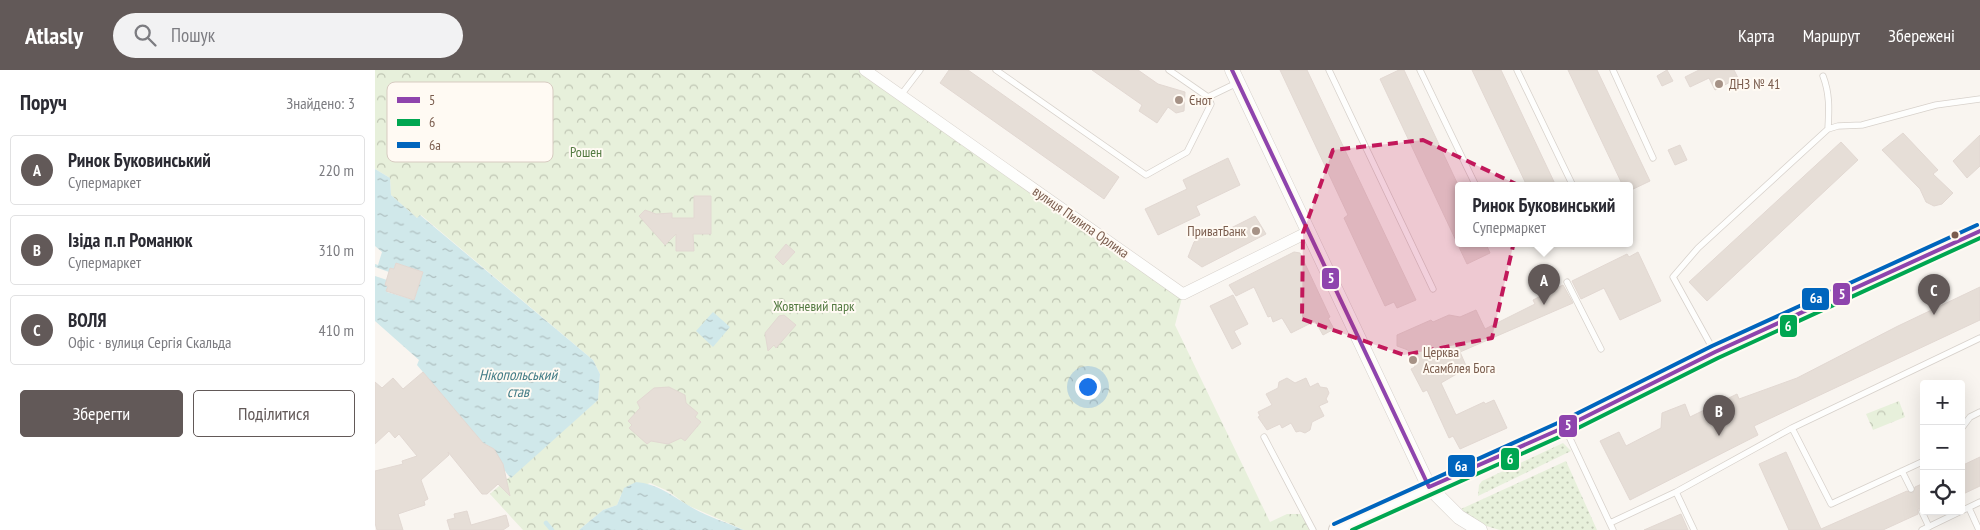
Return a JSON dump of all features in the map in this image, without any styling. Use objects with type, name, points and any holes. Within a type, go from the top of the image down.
[{"type":"main road","points":[[1337,530],[1429,486],[1565,427],[1715,352],[1980,232]]},
{"type":"street","name":"вулиця Пилипа Орлика","points":[[865,70],[1183,294],[1308,232]]},
{"type":"street","points":[[1234,76],[1429,486],[1455,514],[1480,530]]},
{"type":"lane","points":[[901,95],[920,70]]},
{"type":"lane","points":[[996,70],[1146,175],[1187,152],[1211,104],[1208,97],[1169,70]]},
{"type":"lane","points":[[1330,70],[1433,289]]},
{"type":"lane","points":[[1420,70],[1473,182]]},
{"type":"lane","points":[[1517,70],[1571,182]]},
{"type":"lane","points":[[1613,70],[1653,158]]},
{"type":"lane","points":[[1208,97],[1234,76]]},
{"type":"lane","points":[[1823,76],[1827,88],[1829,106],[1828,129]]},
{"type":"lane","points":[[1715,352],[1673,276],[1698,248],[1828,129],[1838,126],[1862,125],[1936,105],[1980,99]]},
{"type":"lane","points":[[1567,282],[1601,349]]},
{"type":"lane","points":[[1610,522],[1676,492],[1792,428],[1980,338]]},
{"type":"lane","points":[[1964,425],[1970,417],[1980,412]]},
{"type":"lane","points":[[1565,427],[1613,530]]},
{"type":"lane","points":[[1792,428],[1831,504],[1920,463]]},
{"type":"lane","points":[[1264,437],[1313,530]]},
{"type":"lane","points":[[1902,471],[1911,489]]},
{"type":"lane","points":[[1676,492],[1694,530]]},
{"type":"lane","points":[[1922,530],[1980,502]]},
{"type":"lane","points":[[1969,508],[1979,530]]},
{"type":"lane","points":[[1923,515],[1929,527]]},
{"type":"highlighted area","points":[[1423,140],[1518,185],[1513,246],[1492,338],[1404,355],[1302,319],[1303,233],[1333,150]]},
{"type":"green space","name":"Жовтневий парк","points":[[375,70],[868,70],[1183,294],[1175,325],[1270,522],[1287,514],[1303,514],[1312,530],[744,530],[687,505],[668,491],[650,483],[621,495],[617,505],[603,510],[579,530],[523,530],[490,494],[598,400],[600,374],[593,360],[421,215],[418,219],[391,195],[390,178],[375,169]]},
{"type":"green space","points":[[1899,401],[1905,417],[1873,430],[1866,414]]},
{"type":"green space","points":[[1563,443],[1571,451],[1478,496],[1479,485],[1482,481]]},
{"type":"green space","points":[[1566,461],[1597,530],[1500,530],[1476,523],[1461,509]]},
{"type":"water","name":"Нікопольський став","points":[[375,169],[390,178],[391,195],[417,218],[420,215],[593,360],[600,374],[598,400],[511,478],[492,449],[483,443],[417,365],[419,360],[375,321],[375,276],[387,280],[387,292],[414,300],[423,272],[396,263],[394,269],[390,268],[389,272],[375,267],[375,264],[378,265],[382,252],[375,246]]},
{"type":"water","points":[[713,312],[730,327],[713,347],[696,331]]},
{"type":"water","points":[[636,482],[656,487],[700,512],[744,530],[579,530],[603,510],[617,505],[624,488]]},
{"type":"building","points":[[949,70],[968,70],[1119,177],[1104,199],[940,83]]},
{"type":"building","points":[[1092,70],[1138,70],[1158,84],[1185,92],[1184,111],[1176,113],[1168,107],[1157,123],[1139,111],[1142,105]]},
{"type":"building","points":[[1280,70],[1307,70],[1416,300],[1397,308],[1394,302],[1385,306],[1344,218],[1348,215]]},
{"type":"building","points":[[1399,70],[1404,70],[1457,182],[1455,182],[1455,238],[1380,79]]},
{"type":"building","points":[[1472,70],[1501,70],[1554,182],[1525,182]]},
{"type":"building","points":[[1568,70],[1597,70],[1650,181],[1633,189],[1633,182],[1621,182]]},
{"type":"building","points":[[1667,70],[1673,81],[1662,86],[1657,76]]},
{"type":"building","name":"ДНЗ № 41","points":[[1699,70],[1734,70],[1738,78],[1715,90],[1709,78],[1690,87],[1685,77]]},
{"type":"building","points":[[1903,133],[1938,170],[1933,174],[1953,193],[1942,204],[1934,206],[1926,202],[1920,189],[1882,150]]},
{"type":"building","points":[[1980,135],[1980,166],[1967,178],[1953,161]]},
{"type":"building","points":[[1841,142],[1858,160],[1707,301],[1689,282]]},
{"type":"building","points":[[1680,145],[1687,160],[1675,165],[1668,150]]},
{"type":"building","points":[[1228,158],[1240,185],[1196,206],[1200,215],[1158,235],[1145,209],[1187,189],[1183,180]]},
{"type":"building","points":[[694,196],[711,196],[711,234],[693,234],[694,251],[676,251],[676,234],[665,245],[639,216],[645,210],[656,214],[672,213],[672,218],[694,218]]},
{"type":"building","points":[[1255,216],[1266,234],[1202,267],[1188,257],[1194,242],[1204,233],[1219,228],[1229,229]]},
{"type":"building","points":[[786,244],[795,252],[783,265],[775,257]]},
{"type":"building","points":[[1459,247],[1487,247],[1490,253],[1467,264]]},
{"type":"building","points":[[1294,252],[1300,253],[1330,317],[1328,318],[1334,329],[1323,335],[1315,321],[1291,333],[1282,318],[1273,322],[1271,316],[1268,317],[1254,287],[1236,296],[1229,285]]},
{"type":"building","points":[[1638,252],[1661,301],[1620,320],[1604,288],[1581,299],[1572,281],[1627,254],[1629,257]]},
{"type":"building","points":[[396,263],[423,272],[414,300],[386,291],[388,286],[385,285],[390,268],[394,269]]},
{"type":"building","points":[[1563,285],[1573,303],[1460,352],[1467,368],[1441,383],[1456,415],[1484,402],[1485,404],[1494,400],[1507,428],[1460,449],[1453,436],[1449,438],[1427,390],[1423,392],[1411,369],[1415,367],[1408,350],[1397,346],[1397,335],[1431,320],[1433,322],[1449,315],[1460,317],[1476,310],[1485,329],[1535,304],[1533,300]]},
{"type":"building","points":[[1980,287],[1980,320],[1754,426],[1758,435],[1630,500],[1600,441],[1619,432],[1626,446],[1661,428],[1662,413],[1685,404],[1690,417],[1737,394],[1739,399],[1797,378],[1898,326]]},
{"type":"building","points":[[1233,295],[1248,324],[1234,331],[1241,344],[1232,349],[1210,306]]},
{"type":"building","points":[[784,315],[796,325],[776,348],[774,345],[768,351],[765,333],[779,316]]},
{"type":"building","points":[[423,372],[483,443],[494,449],[503,464],[510,496],[498,484],[487,494],[482,494],[448,452],[449,455],[421,480],[428,499],[424,501],[425,505],[398,514],[403,530],[377,530],[375,523],[375,471],[403,464],[402,461],[417,456],[399,434],[395,438],[389,431],[375,444],[375,382],[382,388],[393,378],[403,389]]},
{"type":"building","points":[[1287,378],[1295,383],[1306,378],[1310,387],[1318,383],[1320,387],[1327,388],[1329,393],[1326,399],[1328,402],[1319,406],[1324,416],[1312,422],[1310,430],[1305,433],[1296,432],[1291,423],[1282,428],[1280,424],[1267,430],[1258,417],[1260,416],[1258,412],[1272,405],[1266,394],[1278,388],[1279,382]]},
{"type":"building","points":[[669,387],[685,395],[686,403],[698,413],[695,417],[701,422],[685,441],[681,438],[668,444],[651,441],[647,444],[629,428],[632,425],[628,421],[640,408],[637,402],[654,388]]},
{"type":"building","points":[[1786,452],[1821,529],[1907,491],[1913,493],[1915,487],[1920,485],[1920,509],[1918,509],[1918,514],[1883,530],[1789,530],[1759,464]]},
{"type":"building","points":[[1980,457],[1980,486],[1965,493],[1965,470],[1965,464]]},
{"type":"building","points":[[467,511],[471,525],[506,515],[509,526],[503,530],[450,530],[447,520],[455,518],[454,514]]},
{"type":"building","points":[[1681,514],[1688,530],[1644,530]]},
{"type":"waterway","points":[[546,523],[552,530]]},
{"type":"transit line","name":"5","points":[[1232,70],[1429,487]]},
{"type":"transit line","name":"6а","points":[[1334,524],[1562,421],[1712,346],[1977,225]]},
{"type":"transit line","name":"5","points":[[1429,487],[1565,427],[1715,352],[1980,231]]},
{"type":"transit line","name":"6","points":[[1352,530],[1568,433],[1718,358],[1980,238]]},
{"type":"place","name":"ДНЗ № 41","points":[[1719,84]]},
{"type":"place","name":"Єнот","points":[[1179,100]]},
{"type":"place","name":"ПриватБанк","points":[[1256,231]]},
{"type":"place","name":"Ринок Буковинський","points":[[1544,305]]},
{"type":"place","name":"ВОЛЯ","points":[[1934,315]]},
{"type":"place","name":"Церква Асамблея Бога","points":[[1413,360]]},
{"type":"place","name":"Ізіда п.п Романюк","points":[[1719,436]]},
{"type":"park label","name":"Рошен","points":[[586,152]]}]
